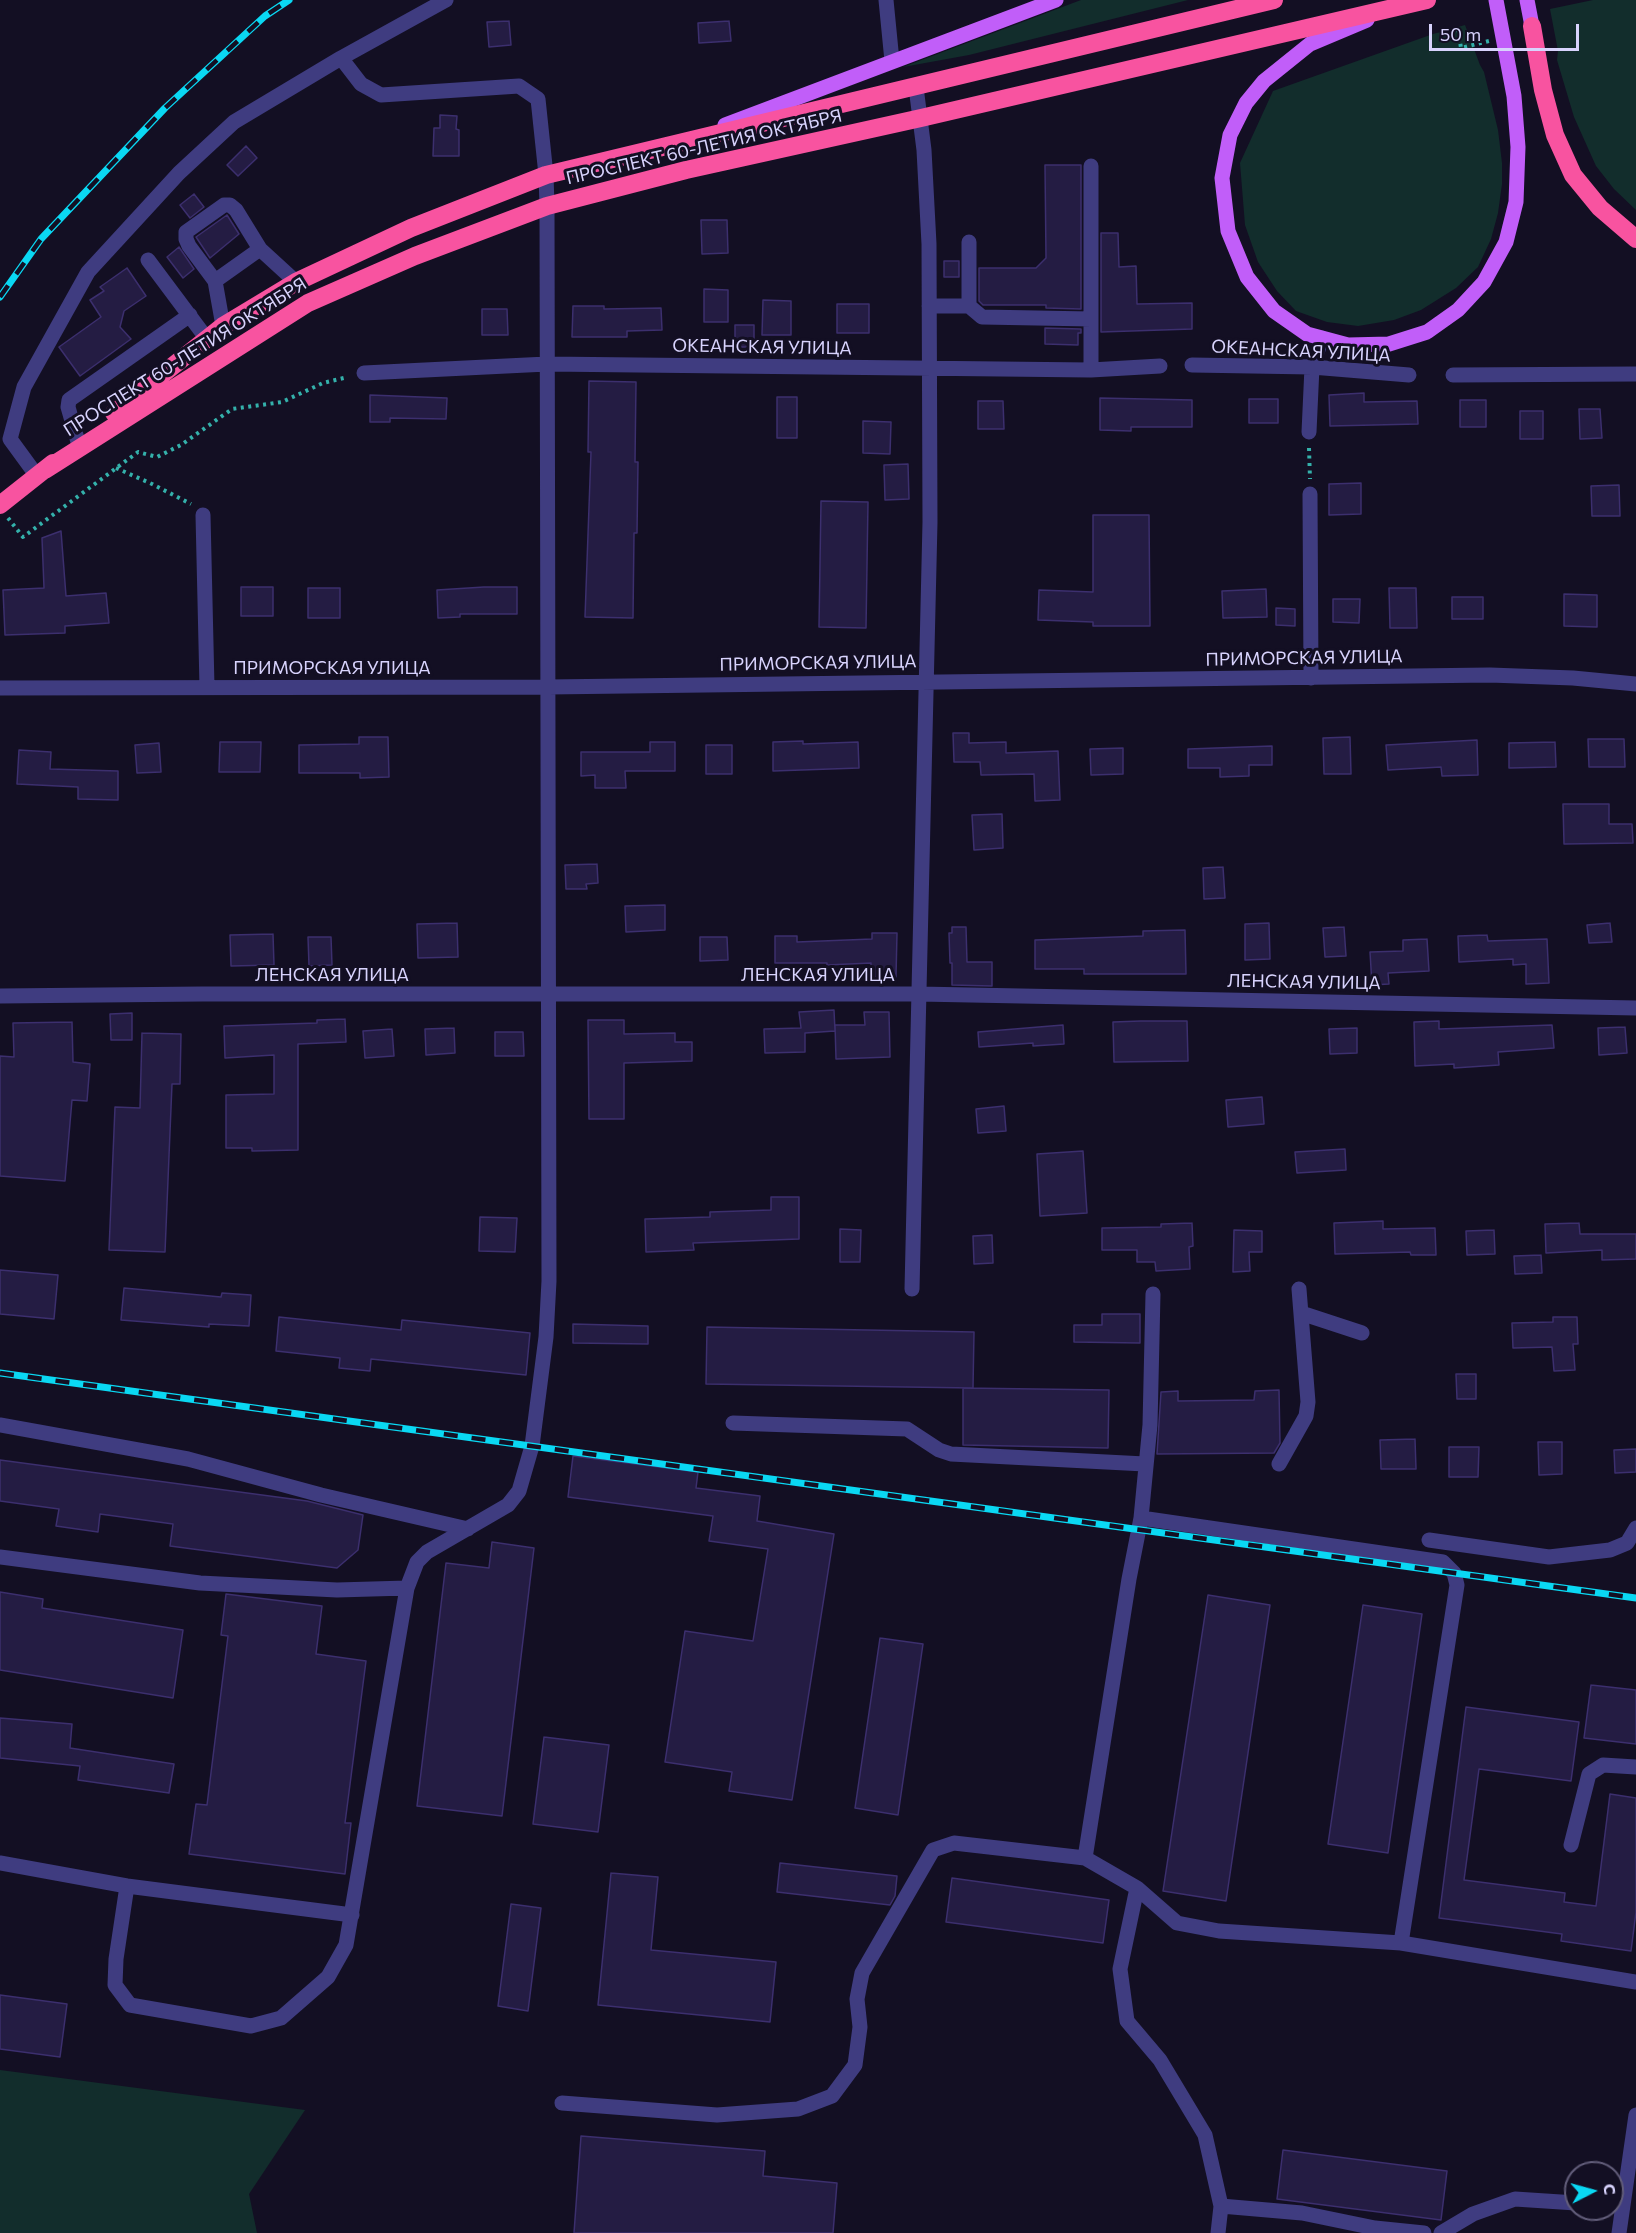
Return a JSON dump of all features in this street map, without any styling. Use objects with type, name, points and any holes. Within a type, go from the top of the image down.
[{"type":"highway","name":"ПРОСПЕКТ 60-ЛЕТИЯ ОКТЯБРЯ","points":[[3,510],[41,473],[78,442],[222,327],[296,282],[411,228],[546,176],[1274,0]]},
{"type":"highway","name":"ПРОСПЕКТ 60-ЛЕТИЯ ОКТЯБРЯ","points":[[41,473],[308,303],[415,256],[547,206],[686,170],[921,118],[1427,0]]},
{"type":"highway","points":[[1532,26],[1543,90],[1555,135],[1573,175],[1600,208],[1636,239]]},
{"type":"main road","points":[[678,143],[1056,0]]},
{"type":"main road","points":[[1399,7],[1310,44],[1264,81],[1246,102],[1230,135],[1222,178],[1228,231],[1247,278],[1274,311],[1307,334],[1348,345],[1389,344],[1427,332],[1458,310],[1484,282],[1506,242],[1516,202],[1518,147],[1515,106],[1497,36],[1496,0]]},
{"type":"main road","points":[[1527,0],[1532,26]]},
{"type":"street","points":[[41,473],[10,439],[24,387],[88,272],[179,173],[234,122],[341,58],[446,0]]},
{"type":"street","points":[[886,0],[892,61]]},
{"type":"street","points":[[127,1886],[116,1959],[115,1985],[130,2005],[251,2026],[281,2018],[328,1977],[346,1945],[407,1588],[417,1562],[427,1552],[508,1505],[519,1491],[532,1446],[545,1348],[549,1281],[547,206],[538,99],[519,86],[381,95],[361,84],[341,58]]},
{"type":"street","points":[[912,1289],[930,522],[929,244],[921,118],[916,87]]},
{"type":"street","points":[[1091,166],[1091,370]]},
{"type":"street","points":[[222,327],[215,281],[189,246],[186,232],[224,205],[230,205],[236,210],[260,249],[296,282]]},
{"type":"street","points":[[969,242],[969,306]]},
{"type":"street","points":[[215,281],[260,249]]},
{"type":"street","points":[[148,260],[207,339]]},
{"type":"street","points":[[929,306],[969,306],[982,317],[1091,319]]},
{"type":"street","points":[[78,442],[68,407],[69,400],[190,315]]},
{"type":"street","points":[[1309,432],[1312,367],[1322,338]]},
{"type":"street","name":"ОКЕАНСКАЯ УЛИЦА","points":[[364,373],[547,364],[1091,370],[1160,366]]},
{"type":"street","name":"ОКЕАНСКАЯ УЛИЦА","points":[[1192,366],[1312,367],[1409,375]]},
{"type":"street","points":[[1453,375],[1636,374]]},
{"type":"street","points":[[1310,494],[1311,678]]},
{"type":"street","points":[[203,515],[207,687]]},
{"type":"street","name":"ПРИМОРСКАЯ УЛИЦА","points":[[0,688],[548,687],[1490,675],[1573,678],[1636,684]]},
{"type":"street","name":"ЛЕНСКАЯ УЛИЦА","points":[[0,996],[919,994],[1636,1008]]},
{"type":"street","points":[[1279,1464],[1306,1416],[1308,1402],[1299,1289]]},
{"type":"street","points":[[1085,1858],[1129,1579],[1141,1518],[1150,1425],[1153,1294]]},
{"type":"street","points":[[1301,1313],[1362,1333]]},
{"type":"street","points":[[733,1423],[908,1430],[939,1450],[951,1454],[1145,1464]]},
{"type":"street","points":[[0,1425],[188,1459],[321,1495],[468,1529]]},
{"type":"street","points":[[1141,1518],[1443,1562],[1454,1573],[1457,1585],[1401,1943]]},
{"type":"street","points":[[1429,1540],[1549,1557],[1610,1550],[1627,1543],[1636,1528]]},
{"type":"street","points":[[0,1557],[200,1583],[336,1590],[407,1588]]},
{"type":"street","points":[[1571,1845],[1589,1774],[1602,1765],[1636,1767]]},
{"type":"street","points":[[562,2103],[717,2115],[798,2109],[832,2096],[855,2065],[860,2027],[857,1999],[862,1973],[933,1850],[954,1843],[1085,1858],[1137,1888],[1177,1923],[1219,1931],[1401,1943],[1636,1982]]},
{"type":"street","points":[[0,1863],[127,1886],[352,1915]]},
{"type":"street","points":[[1137,1888],[1120,1969],[1127,2021],[1160,2060],[1205,2135],[1221,2206],[1218,2233]]},
{"type":"street","points":[[1624,2180],[1634,2144],[1636,2115]]},
{"type":"street","points":[[1441,2233],[1473,2214],[1515,2199],[1564,2202]]},
{"type":"street","points":[[1221,2206],[1302,2213],[1375,2228],[1424,2233]]},
{"type":"path","points":[[1458,29],[1461,48],[1497,36]]},
{"type":"path","points":[[3,510],[24,537],[138,452],[157,457],[181,445],[232,409],[282,402],[323,383],[364,373]]},
{"type":"path","points":[[1309,432],[1310,494]]},
{"type":"path","points":[[116,468],[186,500],[203,515]]},
{"type":"green space","points":[[1081,0],[1188,0],[969,55],[903,67]]},
{"type":"green space","points":[[1593,0],[1636,0],[1636,210],[1614,189],[1596,166],[1574,117],[1557,60],[1558,51],[1550,9]]},
{"type":"green space","points":[[1465,25],[1484,72],[1498,130],[1502,163],[1498,213],[1491,239],[1478,267],[1456,288],[1421,310],[1394,320],[1358,326],[1327,322],[1296,311],[1277,291],[1258,262],[1245,225],[1240,163],[1273,91],[1433,34]]},
{"type":"green space","points":[[0,2070],[305,2110],[249,2194],[257,2233],[0,2233]]},
{"type":"building","points":[[509,21],[511,45],[489,47],[487,22]]},
{"type":"building","points":[[729,21],[731,41],[699,43],[698,23]]},
{"type":"building","points":[[440,115],[457,116],[459,156],[433,156],[434,128],[440,128]]},
{"type":"building","points":[[246,146],[257,158],[238,176],[227,165]]},
{"type":"building","points":[[1045,165],[1081,165],[1081,309],[1046,308],[1046,305],[983,305],[979,301],[979,268],[1036,268],[1046,258]]},
{"type":"building","points":[[194,194],[204,207],[190,218],[180,205]]},
{"type":"building","points":[[227,215],[239,234],[210,258],[196,237]]},
{"type":"building","points":[[701,220],[727,220],[728,253],[702,254]]},
{"type":"building","points":[[1101,233],[1118,233],[1119,267],[1136,266],[1137,304],[1192,303],[1192,329],[1101,332]]},
{"type":"building","points":[[179,247],[194,269],[183,278],[167,257]]},
{"type":"building","points":[[944,261],[959,261],[959,277],[944,277]]},
{"type":"building","points":[[127,268],[146,296],[124,311],[120,327],[131,339],[80,376],[59,347],[101,317],[90,300],[104,291],[100,287]]},
{"type":"building","points":[[704,289],[728,290],[728,322],[704,322]]},
{"type":"building","points":[[763,300],[791,301],[791,335],[762,335]]},
{"type":"building","points":[[837,304],[869,304],[869,333],[837,333]]},
{"type":"building","points":[[573,306],[604,306],[604,309],[661,308],[662,330],[627,331],[627,337],[572,337]]},
{"type":"building","points":[[482,309],[507,309],[508,335],[482,335]]},
{"type":"building","points":[[735,325],[754,325],[754,347],[735,347]]},
{"type":"building","points":[[1045,328],[1081,329],[1081,333],[1078,333],[1078,345],[1045,344]]},
{"type":"building","points":[[589,381],[636,382],[635,462],[638,462],[633,618],[585,617],[591,452],[588,452]]},
{"type":"building","points":[[1364,393],[1364,402],[1417,401],[1418,424],[1330,426],[1329,395]]},
{"type":"building","points":[[370,395],[447,398],[446,419],[390,418],[390,422],[370,422]]},
{"type":"building","points":[[777,397],[797,397],[797,438],[777,438]]},
{"type":"building","points":[[1100,398],[1192,400],[1192,427],[1131,427],[1131,431],[1100,430]]},
{"type":"building","points":[[1249,399],[1278,399],[1278,423],[1249,423]]},
{"type":"building","points":[[1460,400],[1486,400],[1486,427],[1460,427]]},
{"type":"building","points":[[978,401],[1003,401],[1004,429],[978,429]]},
{"type":"building","points":[[1579,409],[1600,409],[1602,438],[1580,439]]},
{"type":"building","points":[[1520,411],[1543,411],[1543,439],[1520,439]]},
{"type":"building","points":[[863,421],[891,422],[890,454],[863,453]]},
{"type":"building","points":[[908,464],[909,499],[885,500],[884,465]]},
{"type":"building","points":[[1361,483],[1361,514],[1329,515],[1329,484]]},
{"type":"building","points":[[1619,485],[1620,516],[1592,516],[1591,486]]},
{"type":"building","points":[[821,501],[868,502],[866,628],[819,627]]},
{"type":"building","points":[[1093,515],[1149,515],[1150,626],[1093,626],[1093,622],[1038,620],[1039,590],[1093,592]]},
{"type":"building","points":[[61,531],[66,596],[106,593],[109,623],[65,626],[65,633],[5,635],[3,590],[44,588],[42,538]]},
{"type":"building","points":[[241,587],[273,587],[273,616],[241,616]]},
{"type":"building","points":[[517,587],[517,614],[460,614],[460,617],[438,618],[437,590]]},
{"type":"building","points":[[308,588],[340,588],[340,618],[308,618]]},
{"type":"building","points":[[1389,588],[1416,588],[1417,628],[1390,628]]},
{"type":"building","points":[[1266,589],[1267,617],[1223,618],[1222,591]]},
{"type":"building","points":[[1564,594],[1597,595],[1597,627],[1564,626]]},
{"type":"building","points":[[1452,597],[1483,597],[1483,619],[1452,619]]},
{"type":"building","points":[[1333,599],[1360,599],[1359,623],[1333,622]]},
{"type":"building","points":[[1276,608],[1295,609],[1295,626],[1276,625]]},
{"type":"building","points":[[953,733],[969,733],[969,743],[1006,742],[1006,753],[1058,751],[1060,800],[1035,801],[1034,774],[981,775],[980,762],[954,762]]},
{"type":"building","points":[[359,737],[388,737],[389,777],[360,778],[360,773],[299,773],[299,745],[359,744]]},
{"type":"building","points":[[1350,737],[1351,774],[1324,774],[1323,738]]},
{"type":"building","points":[[1588,739],[1624,739],[1625,767],[1589,767]]},
{"type":"building","points":[[1477,740],[1478,775],[1442,776],[1441,767],[1388,770],[1386,745]]},
{"type":"building","points":[[803,741],[803,744],[858,742],[859,768],[773,771],[773,742]]},
{"type":"building","points":[[220,742],[261,742],[260,772],[219,772]]},
{"type":"building","points":[[650,742],[675,742],[675,771],[625,771],[626,788],[595,788],[595,775],[581,776],[581,752],[650,752]]},
{"type":"building","points":[[1555,742],[1556,767],[1509,768],[1509,743]]},
{"type":"building","points":[[159,743],[161,772],[137,773],[135,745]]},
{"type":"building","points":[[706,745],[732,745],[732,774],[706,774]]},
{"type":"building","points":[[1272,746],[1272,765],[1249,765],[1249,776],[1220,777],[1220,768],[1188,768],[1188,749]]},
{"type":"building","points":[[1123,748],[1123,774],[1091,775],[1090,749]]},
{"type":"building","points":[[19,750],[51,752],[50,769],[118,771],[118,800],[78,799],[78,787],[17,784]]},
{"type":"building","points":[[1563,804],[1609,804],[1609,824],[1632,824],[1633,843],[1564,844]]},
{"type":"building","points":[[1002,814],[1003,848],[974,850],[972,815]]},
{"type":"building","points":[[597,864],[598,883],[586,884],[587,889],[566,889],[565,865]]},
{"type":"building","points":[[1223,867],[1225,898],[1204,899],[1203,868]]},
{"type":"building","points":[[665,905],[665,930],[626,932],[625,906]]},
{"type":"building","points":[[457,923],[458,957],[418,958],[417,924]]},
{"type":"building","points":[[1269,923],[1270,959],[1245,960],[1245,924]]},
{"type":"building","points":[[1610,923],[1612,942],[1589,943],[1587,925]]},
{"type":"building","points":[[952,927],[966,927],[967,962],[992,962],[992,986],[952,985],[949,933],[952,933]]},
{"type":"building","points":[[1344,927],[1346,956],[1325,957],[1323,928]]},
{"type":"building","points":[[1185,930],[1186,974],[1084,974],[1084,969],[1035,969],[1035,940],[1143,936],[1143,931]]},
{"type":"building","points":[[872,933],[897,933],[896,977],[871,977],[871,963],[827,965],[827,963],[775,963],[775,936],[797,936],[797,942],[872,939]]},
{"type":"building","points":[[273,934],[274,965],[231,966],[230,935]]},
{"type":"building","points":[[1487,935],[1488,941],[1547,939],[1549,983],[1526,984],[1526,964],[1513,965],[1513,959],[1459,962],[1458,936]]},
{"type":"building","points":[[308,937],[331,937],[332,965],[309,966]]},
{"type":"building","points":[[700,937],[727,937],[728,960],[700,961]]},
{"type":"building","points":[[1427,939],[1429,971],[1388,973],[1389,984],[1372,985],[1370,952],[1403,951],[1403,940]]},
{"type":"building","points":[[834,1010],[835,1031],[805,1033],[805,1052],[765,1053],[764,1029],[801,1028],[799,1012]]},
{"type":"building","points":[[864,1012],[889,1012],[890,1057],[836,1059],[835,1025],[865,1025]]},
{"type":"building","points":[[132,1013],[132,1040],[111,1040],[110,1014]]},
{"type":"building","points":[[345,1019],[346,1042],[298,1044],[298,1150],[252,1151],[252,1148],[226,1148],[226,1095],[274,1094],[274,1055],[225,1058],[224,1026],[317,1023],[317,1020]]},
{"type":"building","points":[[588,1020],[624,1020],[624,1034],[675,1033],[675,1042],[692,1042],[692,1061],[624,1063],[624,1119],[589,1119]]},
{"type":"building","points":[[1187,1021],[1188,1061],[1114,1062],[1113,1022]]},
{"type":"building","points":[[1439,1021],[1439,1029],[1552,1025],[1554,1048],[1498,1052],[1499,1065],[1454,1068],[1454,1064],[1415,1066],[1414,1022]]},
{"type":"building","points":[[72,1022],[73,1062],[90,1064],[87,1101],[72,1100],[65,1181],[0,1176],[0,1056],[14,1057],[13,1023]]},
{"type":"building","points":[[1063,1025],[1064,1044],[1033,1046],[1033,1043],[979,1047],[978,1032]]},
{"type":"building","points":[[1625,1027],[1627,1053],[1599,1055],[1598,1028]]},
{"type":"building","points":[[454,1028],[455,1053],[426,1055],[425,1029]]},
{"type":"building","points":[[1357,1028],[1357,1053],[1330,1054],[1329,1029]]},
{"type":"building","points":[[392,1029],[394,1056],[365,1058],[363,1031]]},
{"type":"building","points":[[495,1032],[523,1032],[524,1056],[495,1056]]},
{"type":"building","points":[[142,1033],[181,1034],[180,1084],[172,1084],[165,1252],[109,1250],[115,1107],[140,1108]]},
{"type":"building","points":[[1262,1097],[1264,1124],[1228,1127],[1226,1100]]},
{"type":"building","points":[[1004,1106],[1006,1131],[978,1133],[976,1109]]},
{"type":"building","points":[[1345,1149],[1346,1170],[1297,1173],[1295,1152]]},
{"type":"building","points":[[1083,1151],[1087,1213],[1040,1216],[1037,1154]]},
{"type":"building","points":[[771,1197],[799,1197],[799,1239],[693,1243],[694,1250],[646,1252],[645,1219],[710,1217],[710,1212],[771,1210]]},
{"type":"building","points":[[480,1217],[517,1218],[515,1252],[479,1251]]},
{"type":"building","points":[[1383,1221],[1383,1229],[1435,1228],[1436,1255],[1411,1255],[1410,1252],[1335,1254],[1334,1223]]},
{"type":"building","points":[[1192,1223],[1193,1246],[1189,1247],[1190,1269],[1156,1271],[1155,1262],[1137,1262],[1137,1250],[1102,1250],[1102,1228],[1161,1227],[1161,1224]]},
{"type":"building","points":[[1579,1223],[1580,1234],[1636,1234],[1636,1259],[1602,1260],[1602,1250],[1546,1253],[1545,1224]]},
{"type":"building","points":[[840,1229],[861,1230],[860,1262],[840,1262]]},
{"type":"building","points":[[1234,1230],[1262,1231],[1262,1252],[1249,1252],[1250,1271],[1233,1272]]},
{"type":"building","points":[[1494,1230],[1495,1254],[1467,1255],[1466,1231]]},
{"type":"building","points":[[992,1235],[993,1263],[974,1264],[973,1236]]},
{"type":"building","points":[[1541,1255],[1542,1273],[1515,1274],[1514,1256]]},
{"type":"building","points":[[0,1270],[58,1275],[54,1319],[0,1314]]},
{"type":"building","points":[[124,1288],[221,1297],[222,1293],[251,1295],[249,1326],[209,1324],[209,1327],[121,1320]]},
{"type":"building","points":[[1102,1314],[1140,1314],[1140,1343],[1074,1342],[1074,1325],[1102,1325]]},
{"type":"building","points":[[279,1317],[401,1330],[402,1320],[530,1333],[526,1375],[371,1359],[370,1371],[339,1368],[340,1358],[276,1351]]},
{"type":"building","points":[[1553,1317],[1577,1317],[1578,1344],[1573,1344],[1575,1370],[1554,1371],[1552,1347],[1513,1348],[1512,1323],[1553,1322]]},
{"type":"building","points":[[573,1324],[648,1326],[648,1344],[573,1343]]},
{"type":"building","points":[[707,1327],[974,1332],[973,1388],[706,1384]]},
{"type":"building","points":[[1456,1374],[1476,1374],[1476,1399],[1457,1399]]},
{"type":"building","points":[[963,1388],[1109,1390],[1108,1448],[963,1445]]},
{"type":"building","points":[[1279,1390],[1280,1443],[1274,1453],[1157,1454],[1161,1392],[1178,1391],[1178,1401],[1254,1400],[1255,1391]]},
{"type":"building","points":[[1415,1439],[1416,1469],[1381,1469],[1380,1440]]},
{"type":"building","points":[[1538,1442],[1562,1442],[1562,1474],[1539,1475]]},
{"type":"building","points":[[1449,1447],[1479,1447],[1478,1477],[1449,1477]]},
{"type":"building","points":[[1636,1449],[1636,1472],[1615,1473],[1614,1450]]},
{"type":"building","points":[[573,1456],[698,1472],[696,1488],[760,1496],[757,1521],[834,1534],[792,1800],[729,1791],[732,1772],[665,1762],[685,1631],[753,1641],[768,1549],[709,1541],[713,1516],[568,1497]]},
{"type":"building","points":[[0,1460],[307,1501],[363,1515],[358,1550],[337,1568],[170,1546],[173,1524],[100,1514],[98,1532],[56,1526],[59,1509],[0,1501]]},
{"type":"building","points":[[492,1542],[534,1548],[502,1816],[417,1806],[446,1563],[489,1568]]},
{"type":"building","points":[[0,1592],[43,1599],[42,1608],[183,1630],[173,1698],[0,1670]]},
{"type":"building","points":[[226,1594],[322,1606],[316,1654],[366,1661],[345,1823],[351,1823],[345,1874],[189,1854],[196,1804],[207,1805],[228,1636],[221,1635]]},
{"type":"building","points":[[1208,1595],[1270,1605],[1226,1901],[1163,1891]]},
{"type":"building","points":[[1363,1605],[1422,1614],[1388,1853],[1328,1844]]},
{"type":"building","points":[[880,1638],[923,1644],[898,1815],[855,1808]]},
{"type":"building","points":[[1591,1685],[1636,1690],[1636,1744],[1584,1738]]},
{"type":"building","points":[[1466,1707],[1579,1722],[1571,1781],[1479,1769],[1464,1880],[1565,1893],[1564,1902],[1596,1906],[1610,1794],[1636,1798],[1636,1912],[1631,1951],[1561,1941],[1562,1934],[1439,1918]]},
{"type":"building","points":[[0,1718],[72,1724],[70,1748],[174,1764],[169,1793],[78,1780],[80,1766],[0,1758]]},
{"type":"building","points":[[544,1737],[609,1745],[598,1832],[533,1824]]},
{"type":"building","points":[[780,1863],[897,1876],[895,1896],[890,1905],[777,1892]]},
{"type":"building","points":[[611,1873],[658,1877],[651,1950],[776,1962],[770,2022],[598,2005]]},
{"type":"building","points":[[952,1878],[1109,1900],[1103,1943],[946,1922]]},
{"type":"building","points":[[511,1904],[541,1908],[528,2011],[498,2006]]},
{"type":"building","points":[[0,1995],[67,2004],[60,2057],[0,2049]]},
{"type":"building","points":[[581,2136],[765,2151],[763,2176],[837,2183],[833,2233],[574,2233]]},
{"type":"building","points":[[1283,2150],[1447,2171],[1441,2220],[1277,2199]]},
{"type":"railway","points":[[0,297],[41,239],[165,108],[265,16],[289,0]]},
{"type":"railway","points":[[0,1373],[1636,1598]]}]
